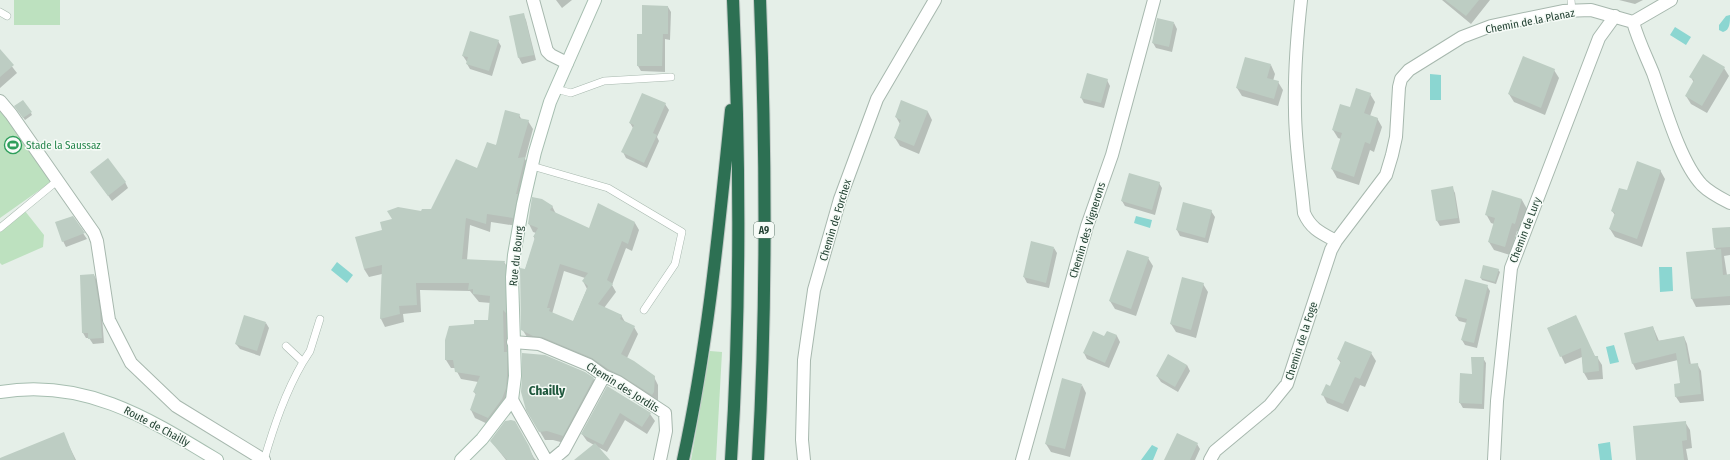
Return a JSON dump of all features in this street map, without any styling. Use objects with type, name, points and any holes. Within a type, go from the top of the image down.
[{"type":"highway","name":"A9","points":[[731,460],[736,366],[739,223],[734,0]]},
{"type":"highway","name":"A9","points":[[758,460],[764,295],[764,147],[760,0]]},
{"type":"highway","points":[[683,460],[701,362],[710,300],[736,57]]},
{"type":"street","points":[[533,0],[544,45],[551,55],[567,63],[595,0]]},
{"type":"street","name":"Chemin de Forchex","points":[[804,460],[802,440],[804,368],[807,334],[814,290],[838,207],[877,99],[935,0]]},
{"type":"street","name":"Chemin des Vignerons","points":[[1022,460],[1087,226],[1112,155],[1154,0]]},
{"type":"street","points":[[1301,0],[1296,44],[1295,110],[1296,146],[1304,213],[1308,222],[1316,230],[1336,241]]},
{"type":"street","points":[[1671,0],[1633,22],[1636,35],[1652,71],[1687,163],[1702,184],[1718,198],[1730,203]]},
{"type":"street","name":"Chemin de la Planaz","points":[[1336,241],[1386,175],[1396,137],[1399,87],[1401,79],[1410,70],[1462,37],[1491,26],[1571,5],[1633,22]]},
{"type":"street","name":"Chemin de Lury","points":[[1494,460],[1497,401],[1511,268],[1599,38],[1615,16]]},
{"type":"street","name":"Rue du Bourg","points":[[512,400],[514,342],[512,278],[514,255],[523,204],[545,117],[567,63]]},
{"type":"street","points":[[0,101],[12,114],[57,181],[84,217],[97,241],[108,320],[131,363],[176,406],[264,460]]},
{"type":"street","name":"Chemin de la Foge","points":[[1210,460],[1215,451],[1270,405],[1287,384],[1331,250],[1336,241]]},
{"type":"street","name":"Chemin des Jordils","points":[[514,342],[539,344],[589,365],[604,376],[618,382],[665,412],[666,431],[660,460]]},
{"type":"street","points":[[552,460],[564,450],[604,376]]},
{"type":"street","name":"Route de Chailly","points":[[0,392],[26,389],[46,390],[72,392],[96,398],[125,408],[152,421],[212,459]]},
{"type":"street","points":[[461,460],[482,439],[512,400],[546,460]]},
{"type":"lane","points":[[0,12],[7,16]]},
{"type":"lane","points":[[556,89],[571,93],[604,81],[672,77]]},
{"type":"lane","points":[[532,166],[608,188],[682,232],[675,264],[644,310]]},
{"type":"lane","points":[[0,228],[57,181]]},
{"type":"lane","points":[[264,460],[276,420],[293,379],[310,351],[320,319]]},
{"type":"lane","points":[[286,346],[303,362]]},
{"type":"green space","points":[[14,0],[60,0],[60,25],[14,25]]},
{"type":"green space","name":"Stade la Saussaz","points":[[0,108],[51,182],[0,218]]},
{"type":"green space","points":[[25,211],[44,235],[43,247],[2,265],[0,263],[0,232]]},
{"type":"green space","points":[[710,351],[722,352],[716,460],[691,460]]},
{"type":"water","points":[[1730,15],[1730,23],[1727,30],[1723,32],[1719,30],[1719,25],[1726,16]]},
{"type":"water","points":[[1675,27],[1691,37],[1686,45],[1670,35]]},
{"type":"water","points":[[1430,74],[1441,75],[1441,100],[1430,100]]},
{"type":"water","points":[[1136,216],[1152,220],[1150,228],[1134,223]]},
{"type":"water","points":[[337,262],[353,275],[347,283],[331,270]]},
{"type":"water","points":[[1659,267],[1672,267],[1673,291],[1660,292]]},
{"type":"water","points":[[1614,345],[1619,362],[1610,364],[1606,347]]},
{"type":"water","points":[[1610,442],[1612,460],[1600,460],[1598,444]]},
{"type":"water","points":[[1152,445],[1158,448],[1153,460],[1141,460]]},
{"type":"building","points":[[1445,0],[1479,0],[1466,16]]},
{"type":"building","points":[[642,5],[668,6],[668,34],[663,34],[662,66],[637,66],[637,34],[642,34]]},
{"type":"building","points":[[524,13],[534,55],[518,58],[509,16]]},
{"type":"building","points":[[1157,18],[1174,22],[1169,47],[1152,43]]},
{"type":"building","points":[[470,31],[499,40],[489,71],[466,64],[468,57],[462,56]]},
{"type":"building","points":[[0,49],[14,65],[0,77]]},
{"type":"building","points":[[1703,54],[1725,67],[1702,106],[1685,96],[1694,80],[1689,77]]},
{"type":"building","points":[[1523,56],[1555,69],[1541,108],[1508,94]]},
{"type":"building","points":[[1245,57],[1271,64],[1267,78],[1279,81],[1274,99],[1236,88]]},
{"type":"building","points":[[1087,73],[1108,79],[1101,103],[1080,98]]},
{"type":"building","points":[[1356,88],[1371,93],[1364,113],[1378,118],[1370,144],[1365,142],[1354,177],[1331,169],[1342,133],[1332,130],[1340,104],[1350,107]]},
{"type":"building","points":[[642,93],[666,103],[653,133],[657,135],[644,163],[621,152],[634,125],[629,123]]},
{"type":"building","points":[[23,100],[32,112],[23,118],[14,106]]},
{"type":"building","points":[[901,100],[928,111],[914,146],[894,138],[901,120],[895,117]]},
{"type":"building","points":[[505,110],[520,114],[519,118],[529,120],[518,158],[525,157],[516,194],[518,194],[513,218],[487,214],[486,224],[466,218],[462,259],[505,261],[504,264],[506,265],[506,313],[503,310],[504,352],[507,352],[506,388],[502,399],[488,418],[470,410],[476,393],[473,392],[480,376],[455,372],[453,360],[445,360],[445,340],[449,326],[474,324],[474,320],[488,320],[490,296],[473,294],[473,289],[468,290],[469,283],[416,283],[417,305],[399,306],[400,314],[380,319],[382,265],[364,269],[355,237],[382,230],[380,222],[392,219],[387,211],[398,207],[421,211],[422,209],[431,209],[456,159],[477,168],[487,142],[496,145]]},
{"type":"building","points":[[108,158],[126,182],[108,196],[90,172]]},
{"type":"building","points":[[1637,161],[1661,170],[1637,239],[1609,229],[1615,213],[1611,211],[1619,188],[1627,190]]},
{"type":"building","points":[[1129,173],[1160,182],[1152,210],[1121,201]]},
{"type":"building","points":[[1453,186],[1458,218],[1436,221],[1431,190]]},
{"type":"building","points":[[1492,190],[1522,199],[1515,224],[1512,223],[1505,247],[1488,242],[1495,218],[1485,215]]},
{"type":"building","points":[[532,197],[542,199],[553,206],[550,210],[589,228],[598,203],[635,222],[628,244],[622,241],[607,280],[613,284],[598,304],[622,315],[620,319],[635,326],[621,354],[655,376],[654,392],[652,395],[592,358],[521,330],[520,268],[525,269],[535,237],[533,237],[538,228],[528,224]],"holes":[[[560,264],[588,273],[582,281],[588,286],[573,321],[549,311],[550,308],[547,308]]]},
{"type":"building","points":[[1183,202],[1212,210],[1205,238],[1176,230]]},
{"type":"building","points":[[73,216],[85,233],[62,242],[55,222]]},
{"type":"building","points":[[1730,227],[1730,247],[1714,248],[1712,228]]},
{"type":"building","points":[[1031,241],[1054,247],[1046,283],[1023,277]]},
{"type":"building","points":[[1721,249],[1723,275],[1730,274],[1730,296],[1691,299],[1686,252]]},
{"type":"building","points":[[1127,250],[1149,257],[1131,309],[1109,301]]},
{"type":"building","points":[[1483,265],[1499,269],[1495,282],[1480,278]]},
{"type":"building","points":[[94,274],[100,310],[102,338],[88,339],[88,333],[82,333],[80,275]]},
{"type":"building","points":[[1182,277],[1204,283],[1191,330],[1170,324]]},
{"type":"building","points":[[1465,279],[1488,285],[1474,343],[1461,340],[1467,319],[1455,316]]},
{"type":"building","points":[[244,315],[266,322],[257,351],[235,344]]},
{"type":"building","points":[[1576,315],[1595,356],[1598,356],[1599,371],[1583,373],[1581,348],[1560,357],[1547,328]]},
{"type":"building","points":[[1653,326],[1657,341],[1684,336],[1689,364],[1698,363],[1701,394],[1675,397],[1674,384],[1680,383],[1676,353],[1632,364],[1624,333]]},
{"type":"building","points":[[1093,331],[1104,336],[1107,331],[1117,335],[1105,363],[1083,353]]},
{"type":"building","points":[[1345,341],[1372,352],[1360,379],[1355,377],[1343,404],[1321,395],[1326,384],[1330,386],[1341,361],[1337,359]]},
{"type":"building","points":[[522,353],[545,355],[585,372],[594,378],[563,436],[547,431],[539,432],[526,410],[521,392]]},
{"type":"building","points":[[1168,354],[1187,365],[1175,387],[1156,376]]},
{"type":"building","points":[[1471,357],[1484,357],[1482,404],[1459,403],[1460,373],[1472,374]]},
{"type":"building","points":[[1062,378],[1082,384],[1065,449],[1045,444]]},
{"type":"building","points":[[607,386],[651,413],[642,427],[620,413],[603,445],[581,434]]},
{"type":"building","points":[[505,421],[515,421],[529,446],[534,460],[507,460],[490,441]]},
{"type":"building","points":[[1686,421],[1687,440],[1682,441],[1684,460],[1636,460],[1633,426]]},
{"type":"building","points":[[64,432],[75,460],[0,460],[0,458]]},
{"type":"building","points":[[1177,433],[1198,443],[1190,460],[1164,460]]},
{"type":"building","points":[[595,443],[610,460],[574,460]]},
{"type":"place","name":"Stade la Saussaz","points":[[13,145]]},
{"type":"district","name":"Chailly","points":[[547,390]]}]
